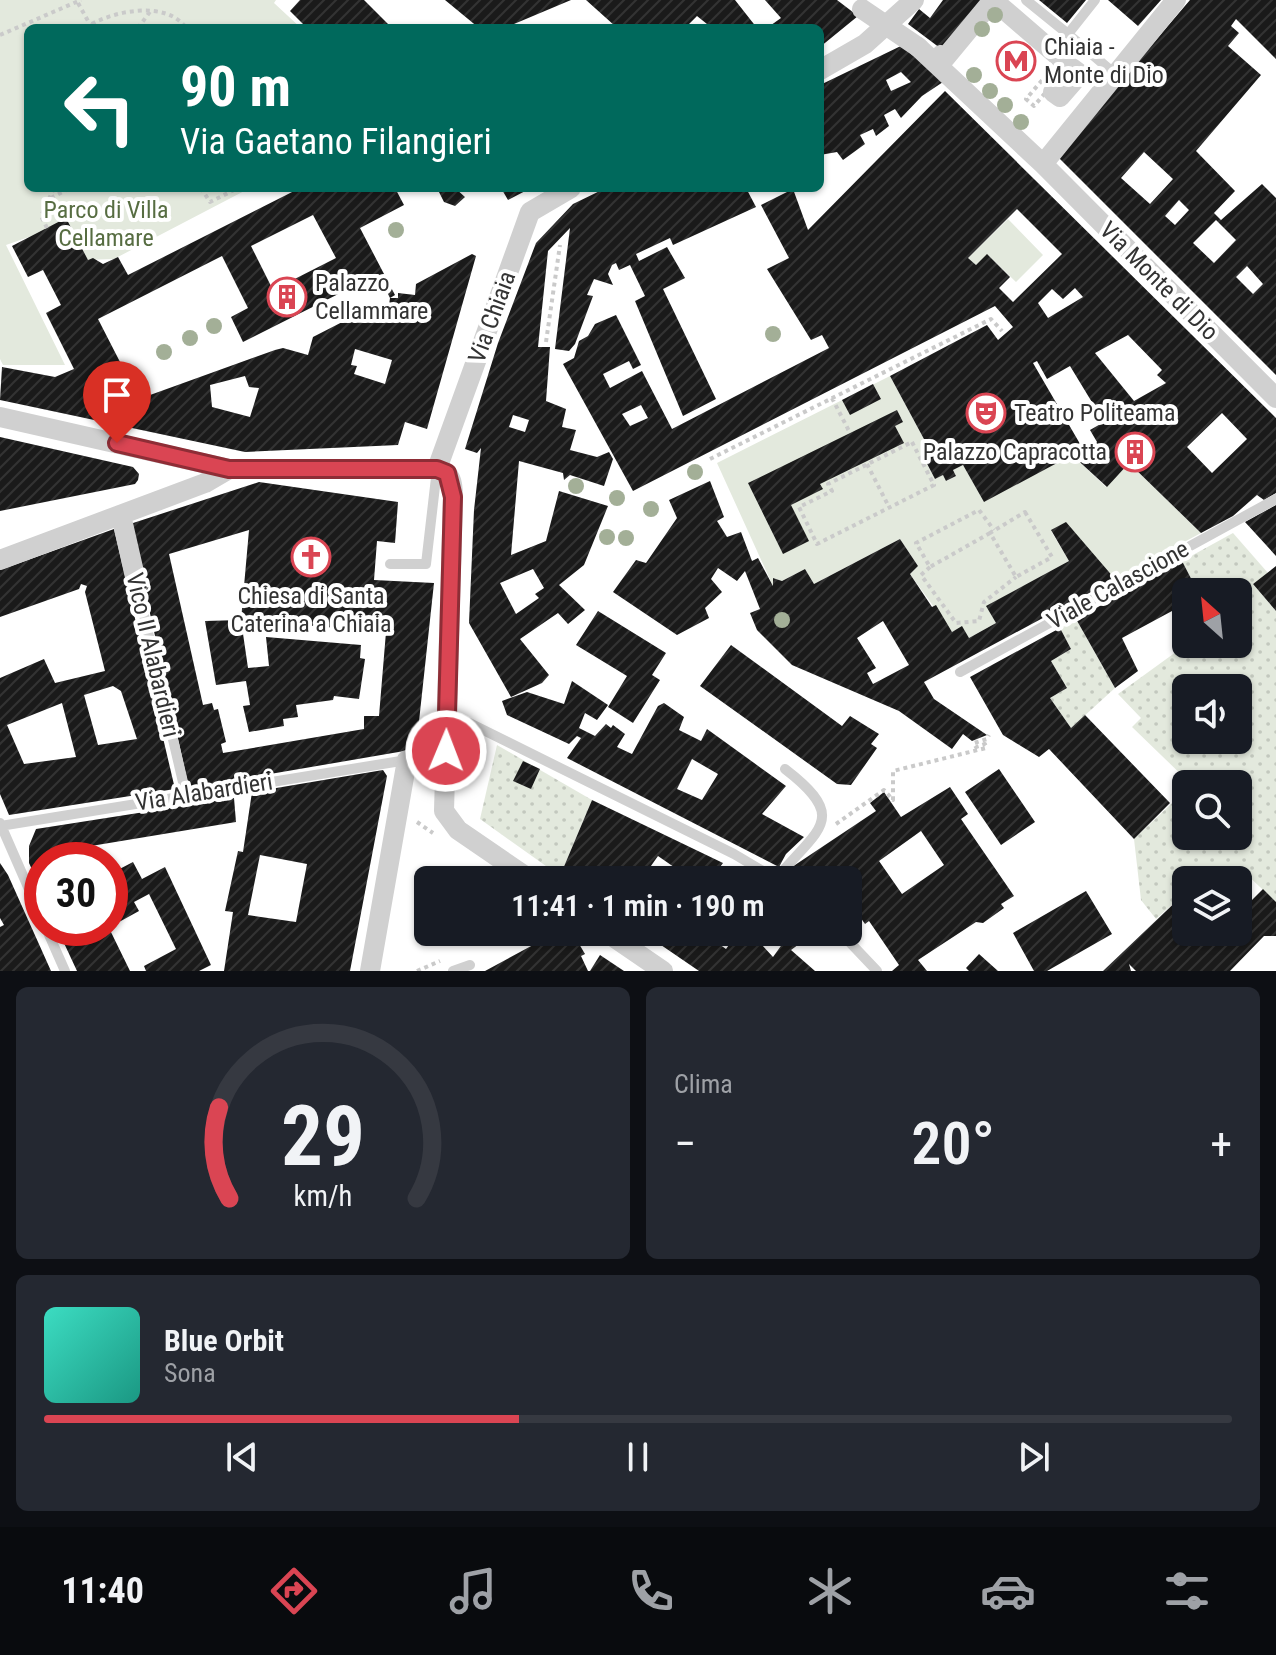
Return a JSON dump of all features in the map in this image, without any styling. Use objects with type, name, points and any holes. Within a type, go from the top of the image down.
[{"type":"street","points":[[824,68],[865,44],[914,0]]},
{"type":"street","points":[[941,55],[945,58],[964,43],[993,0],[1080,74],[1060,97],[1053,92]]},
{"type":"street","points":[[1043,164],[1176,0]]},
{"type":"street","name":"Via Monte di Dio","points":[[856,4],[918,47],[1043,164],[1276,398]]},
{"type":"street","name":"Via Chiaia","points":[[437,469],[530,212],[564,192]]},
{"type":"street","points":[[0,417],[229,469],[437,469],[447,473],[453,484],[446,816],[458,830],[511,866]]},
{"type":"street","points":[[0,560],[205,483],[229,469]]},
{"type":"street","name":"Vico II Alabardieri","points":[[121,515],[136,581]]},
{"type":"street","points":[[370,971],[407,760]]},
{"type":"street","points":[[626,946],[663,971]]},
{"type":"lane","points":[[1026,0],[1115,74]]},
{"type":"lane","points":[[1068,34],[1095,0]]},
{"type":"lane","points":[[390,564],[426,564],[437,469]]},
{"type":"lane","name":"Viale Calascione","points":[[960,672],[1276,499]]},
{"type":"lane","name":"Vico II Alabardieri","points":[[136,581],[186,795]]},
{"type":"lane","points":[[447,712],[751,866]]},
{"type":"lane","name":"Via Alabardieri","points":[[0,825],[407,760]]},
{"type":"lane","points":[[785,769],[818,796],[823,819],[817,832],[788,866]]},
{"type":"lane","points":[[0,825],[24,879]]},
{"type":"lane","points":[[54,946],[65,971]]},
{"type":"lane","points":[[853,946],[877,971]]},
{"type":"lane","points":[[453,971],[470,965]]},
{"type":"path","points":[[0,35],[60,7],[79,2],[88,24]]},
{"type":"path","points":[[141,24],[152,9]]},
{"type":"path","points":[[96,24],[113,16],[152,9],[175,14],[183,24]]},
{"type":"path","points":[[47,228],[41,216],[52,192]]},
{"type":"path","points":[[49,199],[62,192]]},
{"type":"path","points":[[204,192],[210,202],[230,192]]},
{"type":"path","points":[[546,342],[560,245]]},
{"type":"path","points":[[710,459],[991,319],[1002,331]]},
{"type":"path","points":[[832,398],[850,433]]},
{"type":"path","points":[[912,442],[934,485],[817,544],[799,507],[832,491],[828,484],[867,464],[912,442]]},
{"type":"path","points":[[867,464],[889,507]]},
{"type":"path","points":[[930,567],[916,543],[979,510],[1016,577]]},
{"type":"path","points":[[1025,512],[1052,557],[1016,577],[984,602],[979,621],[956,623],[921,575],[930,567],[1025,512]]},
{"type":"path","points":[[829,829],[884,790],[893,800],[893,771],[986,748],[985,744],[976,747],[974,743],[987,739],[989,735]]},
{"type":"green space","name":"Parco di Villa Cellamare","points":[[0,0],[276,0],[274,3],[297,24],[24,24],[24,192],[242,192],[114,259],[84,260],[66,224],[6,245],[65,365],[3,365],[0,359]]},
{"type":"green space","points":[[1008,219],[1043,255],[1016,282],[988,255],[976,265],[968,258]]},
{"type":"green space","points":[[890,376],[932,454],[924,459],[935,479],[943,475],[947,481],[956,476],[953,470],[963,465],[984,501],[1072,455],[1106,487],[1129,463],[1201,533],[1115,579],[1051,531],[1069,561],[987,606],[996,623],[969,638],[962,627],[952,632],[910,574],[918,566],[900,539],[814,584],[805,569],[782,581],[773,578],[773,586],[717,463]]},
{"type":"green space","points":[[1233,533],[1268,573],[1253,584],[1276,611],[1276,902],[1252,880],[1252,866],[1172,866],[1172,905],[1156,919],[1141,900],[1134,839],[1172,803],[1172,850],[1252,850],[1252,770],[1177,770],[1132,727],[1141,718],[1118,694],[1172,655],[1172,658],[1252,658],[1252,578],[1191,578],[1182,561]]},
{"type":"green space","points":[[1076,619],[1115,688],[1071,728],[1050,698],[1067,688],[1051,661],[1071,649],[1060,628]]},
{"type":"green space","points":[[497,745],[592,800],[564,866],[546,866],[480,819]]},
{"type":"building","points":[[300,0],[364,0],[388,24],[303,24],[290,11]]},
{"type":"building","points":[[445,0],[571,0],[514,24],[474,24]]},
{"type":"building","points":[[586,0],[735,0],[754,24],[707,24],[697,16],[689,24],[613,24]]},
{"type":"building","points":[[765,0],[837,0],[858,16],[824,44],[824,24],[773,24],[781,18]]},
{"type":"building","points":[[943,0],[981,0],[944,51],[908,24],[919,9],[930,18]]},
{"type":"building","points":[[1039,0],[1086,0],[1067,23]]},
{"type":"building","points":[[1108,0],[1161,0],[1138,26]]},
{"type":"building","points":[[1190,0],[1276,0],[1276,59],[1236,19],[1231,26],[1239,33],[1228,46],[1261,75],[1196,151],[1235,191],[1214,213],[1221,220],[1262,184],[1276,198],[1276,375],[1057,156]],"holes":[[[1144,152],[1173,179],[1150,204],[1121,178]],[[1179,200],[1189,210],[1175,225],[1165,216]],[[1216,220],[1236,240],[1214,263],[1193,243]],[[1247,266],[1263,284],[1253,294],[1236,277]]]},
{"type":"building","points":[[905,44],[943,82],[922,96],[901,118],[895,109],[884,115],[889,126],[876,136],[873,129],[860,135],[865,144],[843,160],[837,152],[824,154],[824,83]],"holes":[[[901,72],[911,82],[891,91],[886,80]]]},
{"type":"building","points":[[945,91],[1276,418],[1276,493],[1264,500],[1257,495],[1233,516],[1201,533],[1129,463],[1107,487],[1072,455],[984,502],[963,465],[953,470],[956,476],[946,481],[943,475],[935,479],[924,458],[932,454],[890,376],[987,325],[998,340],[1013,327],[995,306],[633,491],[563,364],[574,358],[579,341],[588,336],[595,324],[616,315],[641,365],[633,369],[629,361],[603,374],[610,388],[642,371],[672,429],[829,348],[822,335],[811,340],[767,269],[789,258],[761,205],[787,192],[794,192],[808,230]],"holes":[[[1017,209],[1062,254],[1013,302],[999,288],[1010,277],[987,254],[976,265],[968,258]],[[1075,288],[1083,297],[1048,318],[1038,303],[1052,289],[1063,299]],[[1128,335],[1162,370],[1157,375],[1166,383],[1134,401],[1095,353]],[[1037,361],[1047,379],[1070,366],[1104,422],[1090,430],[1097,442],[1083,449],[1033,363]],[[641,405],[648,418],[630,426],[622,414]],[[1222,413],[1247,439],[1212,473],[1187,447]]]},
{"type":"building","points":[[292,192],[397,192],[404,205],[360,228],[395,295],[390,298],[398,298],[398,293],[415,295],[416,284],[472,254],[476,256],[427,429],[405,422],[398,445],[245,452],[0,400],[2,367],[55,377],[74,369],[46,313],[61,305],[43,270],[28,277],[12,246],[66,218],[88,260],[93,258],[103,264],[118,257],[128,275]],"holes":[[[313,215],[336,258],[273,290],[251,246]],[[222,256],[248,308],[231,317],[243,342],[378,274],[390,298],[389,305],[378,303],[376,317],[352,317],[313,337],[308,355],[283,348],[275,350],[139,399],[98,319]],[[355,349],[392,360],[385,384],[354,374],[357,366],[351,365]],[[245,376],[249,387],[259,388],[250,417],[212,407],[210,385]]]},
{"type":"building","points":[[439,192],[459,192],[465,197],[455,206],[444,202]]},
{"type":"building","points":[[503,192],[523,192],[508,200]]},
{"type":"building","points":[[598,192],[748,192],[756,207],[673,245],[670,238],[636,254],[639,261],[667,247],[685,278],[663,289],[716,399],[683,416],[635,301],[645,296],[630,265],[619,270],[616,263],[612,265],[608,274],[613,285],[594,279],[587,295],[593,296],[575,344],[569,351],[555,349],[570,228],[548,251],[538,347],[550,347],[546,401],[566,409],[562,427],[576,430],[570,450],[597,457],[609,452],[613,459],[604,486],[570,475],[564,480],[563,473],[519,461],[511,555],[546,541],[559,491],[608,506],[584,565],[559,585],[585,610],[568,624],[558,613],[520,639],[549,675],[542,683],[511,697],[469,623],[474,510],[481,448],[477,453],[465,449],[498,343],[536,243],[573,204]],"holes":[[[513,415],[529,420],[525,432],[509,427]],[[533,569],[544,588],[535,594],[539,598],[516,614],[500,583]]]},
{"type":"building","points":[[873,384],[881,399],[850,415],[842,400]]},
{"type":"building","points":[[897,410],[903,422],[895,426],[904,443],[820,484],[823,489],[791,505],[809,541],[783,554],[748,483]]},
{"type":"building","points":[[0,437],[133,467],[139,474],[138,480],[135,484],[0,511]]},
{"type":"building","points":[[710,481],[724,517],[717,521],[727,537],[741,532],[752,561],[758,558],[773,586],[773,578],[782,581],[805,569],[814,584],[900,539],[918,566],[910,574],[932,607],[936,605],[952,632],[962,626],[969,638],[996,623],[986,606],[1069,561],[1051,530],[1066,522],[1115,579],[924,682],[934,699],[987,735],[972,741],[963,734],[952,749],[899,711],[792,665],[757,630],[750,613],[760,609],[745,571],[737,581],[718,568],[711,579],[722,592],[705,608],[709,618],[677,635],[613,592],[636,560],[646,563],[677,518],[669,500]],"holes":[[[883,621],[909,665],[873,684],[867,673],[876,668],[857,638]]]},
{"type":"building","points":[[259,482],[398,502],[395,543],[377,541],[374,580],[434,583],[416,749],[189,788],[130,524]],"holes":[[[249,530],[241,620],[386,632],[379,716],[364,716],[364,729],[223,753],[221,744],[226,742],[218,709],[214,710],[212,703],[203,705],[169,554]]]},
{"type":"building","points":[[1276,505],[1276,556],[1245,522]]},
{"type":"building","points":[[114,529],[175,789],[9,815],[0,794],[0,678],[44,659],[55,683],[105,671],[85,592],[87,586],[81,584],[79,589],[0,617],[0,570]],"holes":[[[113,686],[121,691],[137,739],[98,745],[84,695]],[[62,703],[76,757],[24,764],[7,725]]]},
{"type":"building","points":[[1182,561],[1191,578],[1172,578],[1172,611],[1122,638],[1138,671],[1115,688],[1076,619]]},
{"type":"building","points":[[1276,566],[1276,611],[1253,584]]},
{"type":"building","points":[[598,611],[666,653],[652,675],[660,680],[633,723],[608,707],[627,676],[576,645]]},
{"type":"building","points":[[241,620],[248,668],[269,666],[266,637],[361,645],[360,658],[365,659],[359,699],[334,696],[333,700],[296,705],[298,717],[283,719],[284,726],[249,732],[243,706],[250,705],[246,681],[216,685],[205,621]]},
{"type":"building","points":[[1060,628],[1071,649],[1051,661],[1067,688],[1050,698],[1071,728],[1085,715],[1170,803],[1134,839],[1049,749],[1039,757],[1003,735],[970,677]]},
{"type":"building","points":[[731,645],[842,726],[850,716],[879,734],[871,744],[877,748],[851,785],[837,784],[700,686]]},
{"type":"building","points":[[572,681],[608,705],[597,720],[585,713],[579,728],[595,736],[606,724],[611,728],[613,725],[625,734],[617,747],[632,754],[658,706],[664,703],[684,717],[679,730],[701,741],[707,729],[786,786],[762,814],[804,837],[777,866],[567,758],[581,738],[577,736],[569,744],[507,715],[502,701],[527,692],[564,704]],"holes":[[[692,759],[718,774],[702,800],[677,789]]]},
{"type":"building","points":[[523,761],[540,769],[531,789],[513,781]]},
{"type":"building","points":[[999,769],[1035,822],[1001,845],[965,792]]},
{"type":"building","points":[[383,770],[387,776],[350,971],[224,971],[233,912],[225,911],[238,851],[243,852],[252,792]],"holes":[[[260,855],[307,864],[296,922],[248,915]]]},
{"type":"building","points":[[950,787],[968,814],[961,819],[1014,896],[1001,904],[1004,908],[983,923],[976,922],[918,960],[927,971],[892,971],[899,965],[869,921],[865,924],[862,920],[862,866],[794,866],[876,811],[870,803],[884,792],[901,817]],"holes":[[[921,831],[944,865],[902,894],[879,861]]]},
{"type":"building","points":[[234,798],[236,822],[115,842],[31,842],[36,829]]},
{"type":"building","points":[[592,800],[723,863],[721,866],[672,866],[658,856],[651,866],[564,866]]},
{"type":"building","points":[[133,862],[142,879],[165,867],[211,965],[199,971],[146,971],[144,966],[176,949],[149,894],[134,902],[139,911],[128,917],[128,865]]},
{"type":"building","points":[[0,863],[24,911],[24,946],[40,946],[51,971],[0,971],[0,927],[4,925],[0,918]]},
{"type":"building","points":[[1263,889],[1276,902],[1276,936],[1264,936],[1230,971],[1136,971],[1129,964],[1131,971],[1103,971],[1172,905],[1172,946],[1252,946],[1252,900]]},
{"type":"building","points":[[1086,891],[1112,934],[1047,971],[1034,971],[1013,933]]},
{"type":"building","points":[[65,946],[118,946],[130,971],[77,971]]},
{"type":"building","points":[[531,946],[580,946],[588,971],[485,971]]},
{"type":"building","points":[[662,946],[722,946],[726,949],[728,946],[763,946],[773,957],[781,946],[796,946],[791,950],[815,971],[699,971]]},
{"type":"building","points":[[979,954],[998,971],[969,971],[966,968]]},
{"type":"building","points":[[600,955],[624,971],[590,971]]},
{"type":"place","name":"Chiaia - Monte di Dio","points":[[1016,61]]},
{"type":"place","name":"Palazzo Cellammare","points":[[287,297]]},
{"type":"place","name":"Teatro Politeama","points":[[986,413]]},
{"type":"place","name":"Palazzo Capracotta","points":[[1135,452]]},
{"type":"place","name":"Chiesa di Santa Caterina a Chiaia","points":[[311,557]]},
{"type":"route","points":[[117,443],[229,469],[437,469],[447,473],[453,484],[453,497],[446,751]]}]
